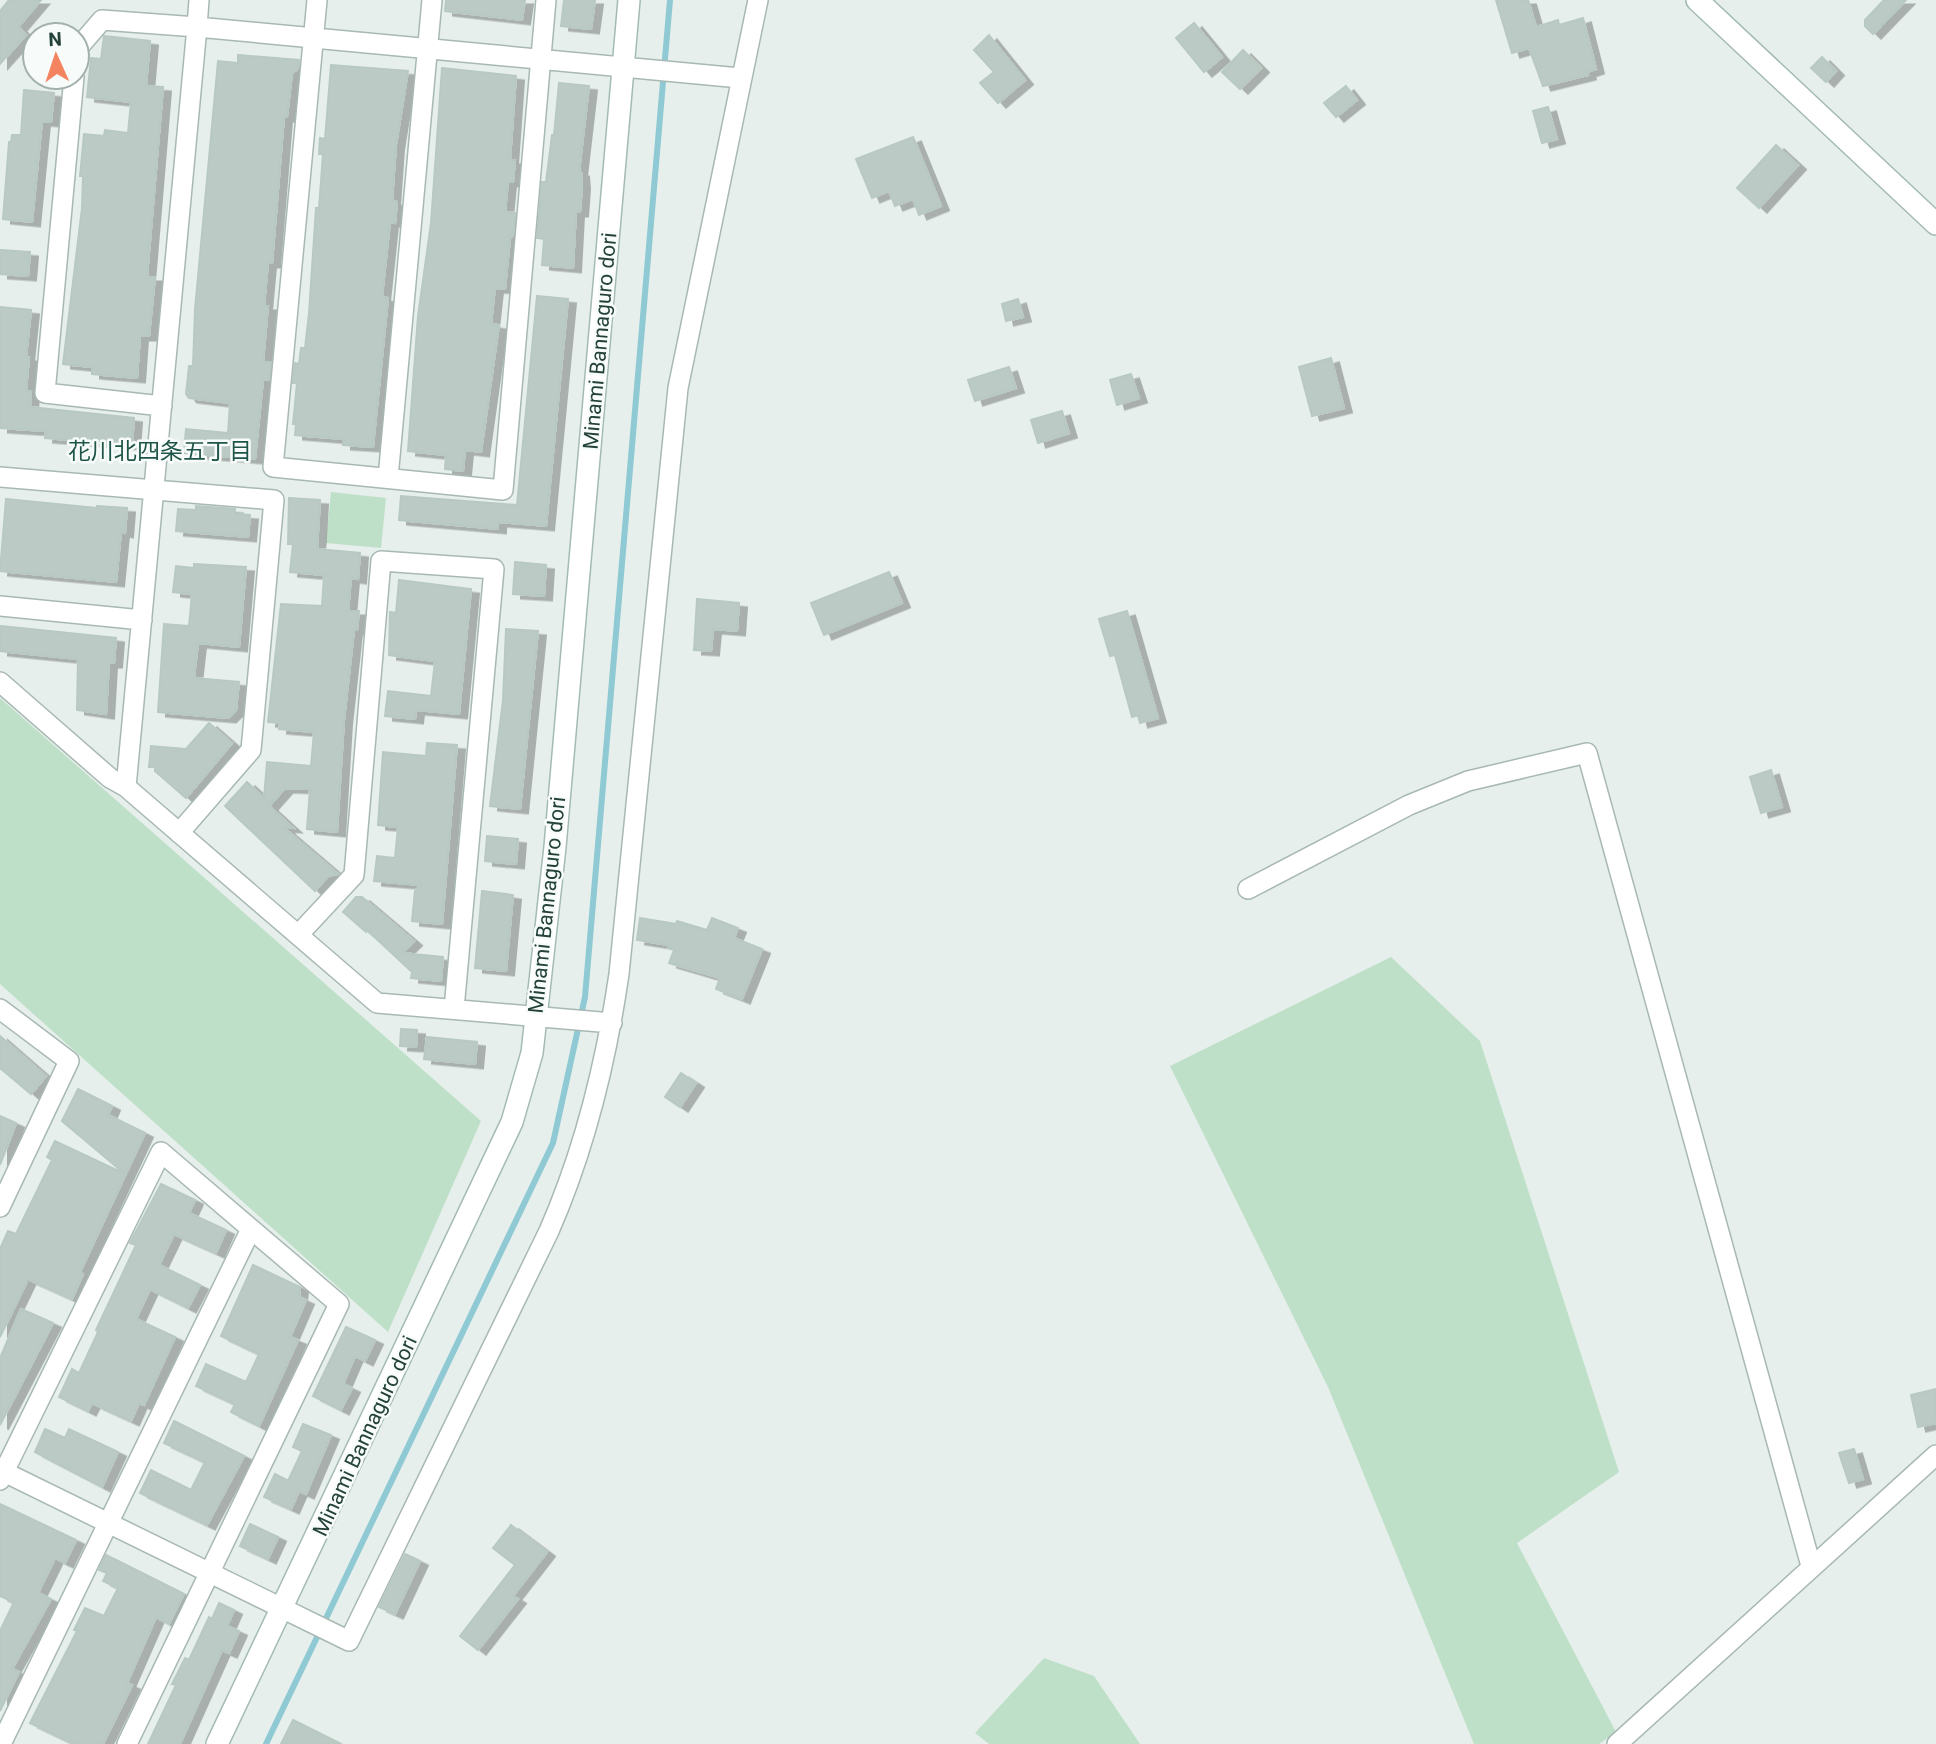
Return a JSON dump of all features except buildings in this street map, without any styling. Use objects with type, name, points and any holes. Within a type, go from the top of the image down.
[{"type":"street","points":[[126,787],[199,0]]},
{"type":"street","points":[[317,0],[273,467],[503,490],[546,0]]},
{"type":"street","points":[[388,478],[432,0]]},
{"type":"street","name":"Minami Bannaguro dori","points":[[217,1744],[512,1122],[532,1053],[555,847],[629,0]]},
{"type":"street","points":[[127,1744],[211,1574],[339,1304],[161,1152],[1,1474],[107,1523],[211,1574],[282,1609],[305,1620],[336,1637],[349,1641],[549,1231],[575,1172],[602,1022],[678,387],[758,0]]},
{"type":"street","points":[[1697,0],[1936,224]]},
{"type":"street","points":[[91,33],[102,20],[740,78]]},
{"type":"street","points":[[73,91],[45,393],[162,406]]},
{"type":"street","points":[[0,477],[274,500],[251,750],[179,833]]},
{"type":"street","points":[[298,935],[354,875],[381,561],[494,569],[454,1009]]},
{"type":"street","points":[[0,606],[142,620]]},
{"type":"street","points":[[0,682],[377,1003],[602,1022]]},
{"type":"street","points":[[1248,889],[1409,805],[1468,781],[1587,753],[1811,1566]]},
{"type":"street","points":[[0,1009],[69,1061],[0,1207]]},
{"type":"street","points":[[1,1744],[251,1229]]},
{"type":"street","points":[[1617,1744],[1936,1455]]},
{"type":"green space","points":[[331,492],[386,498],[381,548],[326,543]]},
{"type":"green space","points":[[0,698],[481,1121],[388,1332],[0,984]]},
{"type":"green space","points":[[1391,957],[1480,1041],[1619,1472],[1517,1543],[1616,1732],[1599,1744],[1474,1744],[1328,1387],[1170,1066]]},
{"type":"green space","points":[[1044,1658],[1094,1676],[1140,1744],[989,1744],[975,1733]]},
{"type":"waterway","points":[[266,1744],[553,1143],[585,997],[670,0]]},
{"type":"district","name":"花川北四条五丁目","points":[[160,451]]}]
